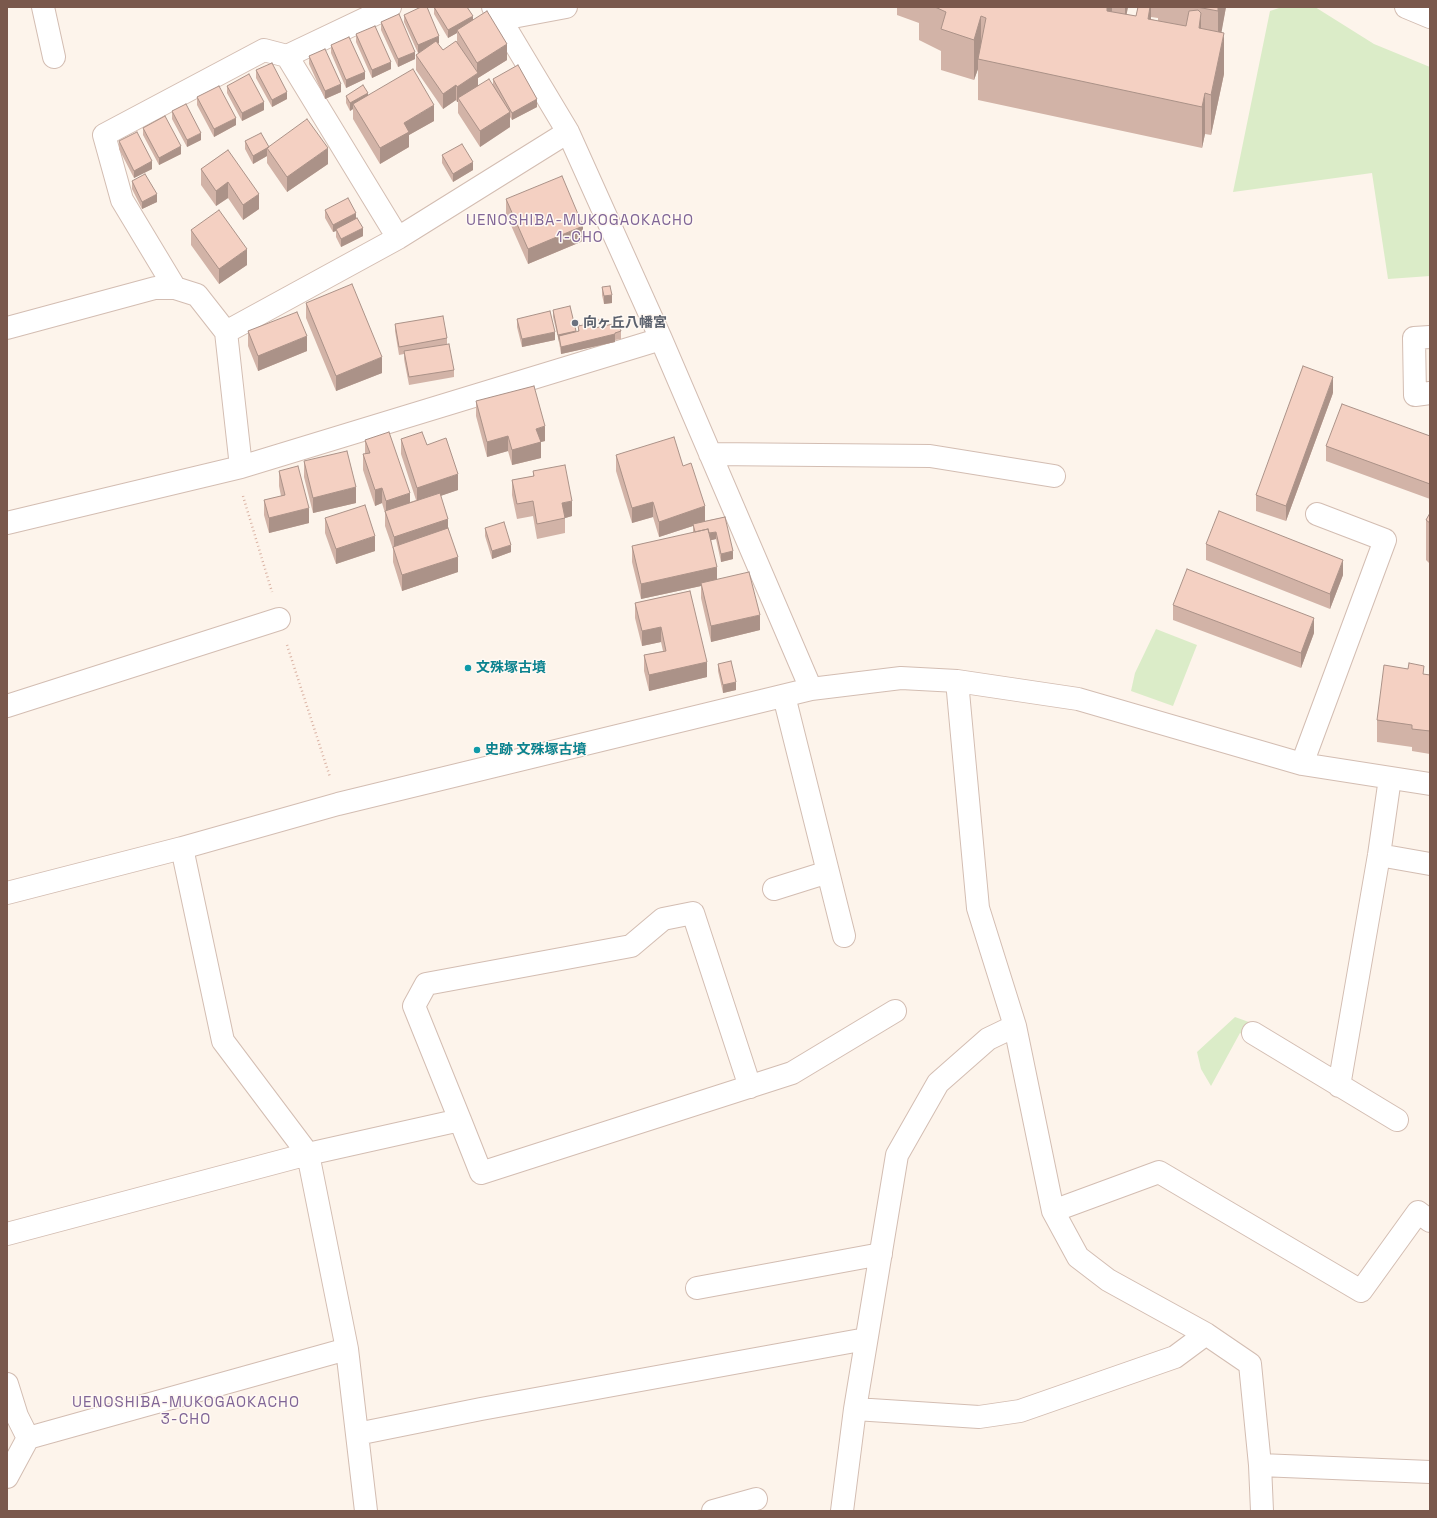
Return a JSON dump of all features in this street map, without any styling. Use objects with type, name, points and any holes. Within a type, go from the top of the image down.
[{"type":"street","points":[[43,7],[54,57]]},
{"type":"street","points":[[175,288],[122,200],[104,135],[264,50],[287,56],[390,7]]},
{"type":"street","points":[[566,7],[498,13],[568,132],[661,339],[811,689]]},
{"type":"street","points":[[1406,7],[1430,17]]},
{"type":"street","points":[[287,56],[398,238]]},
{"type":"street","points":[[226,332],[398,238],[568,132]]},
{"type":"street","points":[[7,328],[155,288],[175,288],[198,294],[226,332],[241,467]]},
{"type":"street","points":[[1430,337],[1414,338],[1415,395],[1430,393]]},
{"type":"street","points":[[7,523],[241,467],[661,339]]},
{"type":"street","points":[[710,454],[930,456],[1054,476]]},
{"type":"street","points":[[1302,764],[1385,540],[1317,514]]},
{"type":"street","points":[[7,706],[279,619]]},
{"type":"street","points":[[7,892],[182,848],[338,804],[811,689],[901,678],[957,681],[1078,699],[1302,764],[1430,784]]},
{"type":"street","points":[[957,681],[978,908],[1014,1026],[1053,1211],[1078,1257],[1108,1280],[1206,1334],[1250,1364],[1260,1465],[1262,1511]]},
{"type":"street","points":[[784,696],[844,936]]},
{"type":"street","points":[[1339,1086],[1379,855],[1390,778]]},
{"type":"street","points":[[182,848],[223,1041],[308,1154],[347,1349],[366,1511]]},
{"type":"street","points":[[1379,855],[1430,864]]},
{"type":"street","points":[[774,889],[828,872]]},
{"type":"street","points":[[750,1087],[693,913],[663,918],[631,946],[426,984],[414,1006],[482,1173],[750,1087],[792,1073],[895,1011]]},
{"type":"street","points":[[842,1511],[855,1409],[897,1155],[938,1083],[988,1039],[1014,1026]]},
{"type":"street","points":[[1253,1033],[1397,1120]]},
{"type":"street","points":[[7,1234],[308,1154],[460,1120]]},
{"type":"street","points":[[1053,1211],[1159,1172],[1361,1291],[1418,1212],[1430,1221]]},
{"type":"street","points":[[697,1288],[881,1254]]},
{"type":"street","points":[[855,1409],[978,1417],[1020,1411],[1175,1357],[1206,1334]]},
{"type":"street","points":[[357,1434],[481,1409],[866,1339]]},
{"type":"street","points":[[7,1477],[28,1438],[347,1349]]},
{"type":"street","points":[[7,1384],[17,1416],[28,1438]]},
{"type":"street","points":[[1260,1465],[1430,1472]]},
{"type":"street","points":[[713,1511],[756,1499]]},
{"type":"path","points":[[575,326],[605,319]]},
{"type":"green space","points":[[1282,7],[1315,7],[1374,44],[1430,67],[1430,276],[1388,279],[1372,173],[1233,192],[1270,11]]},
{"type":"green space","points":[[1156,629],[1197,645],[1173,706],[1131,691],[1135,673]]},
{"type":"green space","points":[[1235,1017],[1257,1025],[1250,1040],[1240,1033],[1211,1086],[1201,1069],[1197,1052]]},
{"type":"building","points":[[421,7],[427,7],[439,36],[418,45],[404,15]]},
{"type":"building","points":[[434,7],[467,7],[473,16],[448,30]]},
{"type":"building","points":[[935,7],[1107,7],[1107,11],[1136,16],[1138,7],[1150,7],[1148,19],[1186,26],[1189,11],[1198,10],[1201,13],[1199,28],[1224,33],[1211,95],[1205,93],[1202,107],[978,59],[986,18],[981,16],[974,40],[941,29],[946,12]]},
{"type":"building","points":[[1197,7],[1218,7],[1218,11]]},
{"type":"building","points":[[487,11],[507,44],[477,63],[457,30]]},
{"type":"building","points":[[399,14],[415,52],[398,59],[381,22]]},
{"type":"building","points":[[375,26],[391,62],[372,70],[356,34]]},
{"type":"building","points":[[349,37],[365,72],[346,80],[331,45]]},
{"type":"building","points":[[436,41],[443,50],[456,41],[478,73],[457,87],[456,85],[443,94],[416,55]]},
{"type":"building","points":[[325,49],[341,84],[325,91],[309,56]]},
{"type":"building","points":[[272,63],[287,92],[272,100],[256,70]]},
{"type":"building","points":[[518,65],[537,99],[512,113],[493,79]]},
{"type":"building","points":[[413,69],[434,105],[404,123],[409,132],[380,148],[353,104]]},
{"type":"building","points":[[249,74],[264,102],[242,113],[227,86]]},
{"type":"building","points":[[489,79],[510,112],[480,131],[458,98]]},
{"type":"building","points":[[363,85],[368,93],[350,103],[346,96]]},
{"type":"building","points":[[219,86],[236,118],[214,129],[197,97]]},
{"type":"building","points":[[186,104],[201,133],[187,140],[172,111]]},
{"type":"building","points":[[165,116],[181,146],[159,158],[143,128]]},
{"type":"building","points":[[307,119],[328,148],[287,177],[267,148]]},
{"type":"building","points":[[137,132],[152,161],[134,171],[119,141]]},
{"type":"building","points":[[261,133],[269,147],[253,156],[245,141]]},
{"type":"building","points":[[462,144],[473,162],[453,174],[442,155]]},
{"type":"building","points":[[228,150],[259,194],[243,205],[228,182],[216,191],[201,169]]},
{"type":"building","points":[[145,174],[157,194],[142,202],[132,181]]},
{"type":"building","points":[[562,176],[583,226],[528,249],[506,199]]},
{"type":"building","points":[[348,198],[356,213],[333,225],[325,210]]},
{"type":"building","points":[[219,210],[247,249],[219,269],[191,230]]},
{"type":"building","points":[[357,218],[363,228],[341,239],[336,229]]},
{"type":"building","points":[[352,284],[382,357],[336,376],[306,303]]},
{"type":"building","points":[[610,286],[612,295],[604,296],[602,287]]},
{"type":"building","points":[[570,306],[576,331],[558,335],[553,310]]},
{"type":"building","points":[[550,311],[555,332],[522,339],[517,319]]},
{"type":"building","points":[[297,312],[307,336],[258,356],[248,331]]},
{"type":"building","points":[[443,316],[447,338],[399,347],[395,324]]},
{"type":"building","points":[[594,323],[595,328],[613,324],[614,327],[619,326],[621,331],[615,334],[561,347],[559,336],[579,331],[578,326]]},
{"type":"building","points":[[449,344],[454,370],[409,377],[404,351]]},
{"type":"building","points":[[1303,366],[1333,377],[1286,506],[1256,495]]},
{"type":"building","points":[[534,386],[545,426],[536,429],[541,442],[512,450],[508,436],[487,442],[476,401]]},
{"type":"building","points":[[1342,404],[1430,436],[1430,484],[1326,446]]},
{"type":"building","points":[[389,432],[410,493],[386,501],[382,488],[375,490],[363,454],[370,453],[365,440]]},
{"type":"building","points":[[422,432],[427,445],[446,438],[458,474],[417,488],[401,439]]},
{"type":"building","points":[[674,437],[683,466],[691,463],[705,506],[659,522],[653,502],[632,508],[616,455]]},
{"type":"building","points":[[347,451],[356,487],[313,498],[304,461]]},
{"type":"building","points":[[565,465],[572,501],[562,503],[565,518],[537,524],[533,501],[517,504],[512,480],[534,476],[533,471]]},
{"type":"building","points":[[298,466],[309,508],[269,518],[264,500],[285,495],[279,471]]},
{"type":"building","points":[[440,493],[448,519],[394,537],[385,511]]},
{"type":"building","points":[[365,505],[375,536],[336,549],[325,518]]},
{"type":"building","points":[[1219,511],[1343,560],[1330,594],[1206,544]]},
{"type":"building","points":[[1430,513],[1430,523],[1426,520]]},
{"type":"building","points":[[725,517],[733,551],[721,554],[716,532],[709,533],[708,529],[695,532],[693,524]]},
{"type":"building","points":[[504,522],[511,545],[492,551],[485,528]]},
{"type":"building","points":[[448,528],[458,557],[402,575],[393,547]]},
{"type":"building","points":[[708,529],[717,567],[641,584],[632,546]]},
{"type":"building","points":[[1187,569],[1314,618],[1301,653],[1173,605]]},
{"type":"building","points":[[749,572],[760,615],[711,626],[701,583]]},
{"type":"building","points":[[690,591],[707,662],[649,675],[644,655],[666,651],[661,627],[642,631],[635,603]]},
{"type":"building","points":[[731,661],[736,682],[723,685],[718,664]]},
{"type":"building","points":[[1409,663],[1424,666],[1423,674],[1430,675],[1430,731],[1412,729],[1412,725],[1377,720],[1384,665],[1408,669]]},
{"type":"place","name":"向ヶ丘八幡宮","points":[[575,323]]},
{"type":"place","name":"文殊塚古墳","points":[[468,668]]},
{"type":"place","name":"史跡 文殊塚古墳","points":[[477,750]]},
{"type":"district","name":"UENOSHIBA-MUKOGAOKACHO 1-CHO","points":[[580,230]]},
{"type":"district","name":"UENOSHIBA-MUKOGAOKACHO 3-CHO","points":[[186,1412]]}]
